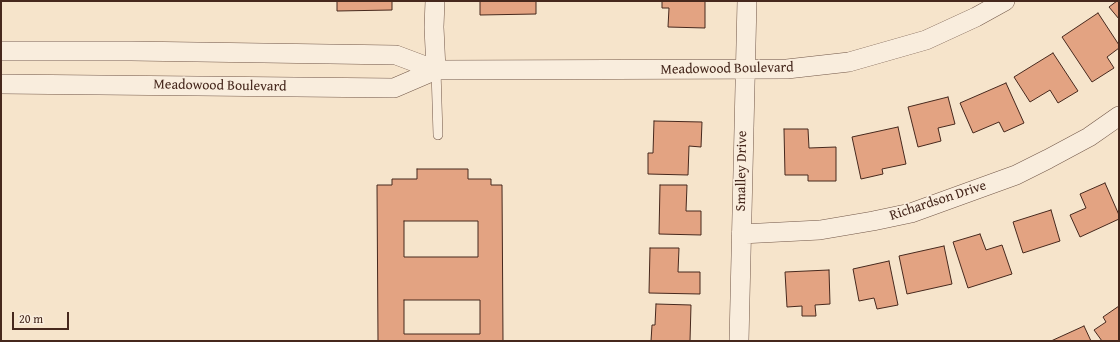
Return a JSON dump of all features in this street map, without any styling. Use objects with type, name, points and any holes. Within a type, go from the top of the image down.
[{"type":"street","points":[[434,1],[436,70]]},
{"type":"street","name":"Smalley Drive","points":[[739,341],[744,70],[747,1]]},
{"type":"street","name":"Meadowood Boulevard","points":[[1,51],[131,51],[396,55],[436,70],[787,69],[849,62],[926,40],[976,17],[1005,1]]},
{"type":"street","name":"Meadowood Boulevard","points":[[1,84],[394,88],[436,70]]},
{"type":"street","name":"Richardson Drive","points":[[741,234],[820,230],[911,213],[1016,174],[1089,137],[1119,116]]},
{"type":"lane","points":[[436,70],[438,135]]},
{"type":"building","points":[[337,1],[392,1],[392,10],[337,11]]},
{"type":"building","points":[[480,1],[536,1],[536,14],[480,15]]},
{"type":"building","points":[[662,1],[705,1],[705,28],[668,27],[669,8],[662,8]]},
{"type":"building","points":[[1119,1],[1119,19],[1109,7]]},
{"type":"building","points":[[1098,13],[1119,45],[1119,48],[1107,57],[1114,68],[1092,82],[1062,37]]},
{"type":"building","points":[[1053,53],[1078,91],[1058,103],[1050,90],[1030,102],[1014,77]]},
{"type":"building","points":[[1006,83],[1024,123],[1004,132],[999,122],[973,133],[960,103]]},
{"type":"building","points":[[948,97],[955,124],[938,128],[941,141],[918,147],[908,107]]},
{"type":"building","points":[[654,121],[702,122],[701,147],[689,146],[688,175],[648,174],[648,153],[653,153]]},
{"type":"building","points":[[898,127],[906,164],[882,169],[883,174],[861,179],[852,137]]},
{"type":"building","points":[[784,129],[808,129],[809,148],[836,147],[836,181],[808,181],[808,175],[785,175]]},
{"type":"building","points":[[417,169],[468,169],[468,179],[491,179],[491,185],[502,185],[503,341],[378,341],[377,185],[392,185],[392,179],[417,179]],"holes":[[[404,221],[478,221],[478,257],[404,257]],[[404,300],[480,300],[480,334],[404,334]]]},
{"type":"building","points":[[1105,183],[1119,215],[1119,219],[1080,237],[1070,215],[1086,208],[1080,194]]},
{"type":"building","points":[[660,185],[687,185],[686,211],[701,211],[701,235],[659,234]]},
{"type":"building","points":[[1051,210],[1060,241],[1023,253],[1013,222]]},
{"type":"building","points":[[980,234],[986,250],[1002,245],[1012,274],[968,288],[953,242]]},
{"type":"building","points":[[944,246],[952,284],[907,294],[899,256]]},
{"type":"building","points":[[650,248],[679,248],[678,272],[700,272],[700,294],[649,293]]},
{"type":"building","points":[[889,261],[898,305],[877,309],[874,298],[859,301],[853,269]]},
{"type":"building","points":[[829,270],[830,304],[815,305],[816,316],[802,316],[802,306],[787,307],[785,272]]},
{"type":"building","points":[[656,304],[691,305],[690,341],[651,341],[652,325],[655,325]]},
{"type":"building","points":[[1119,306],[1119,341],[1102,341],[1094,330],[1106,322],[1103,317]]},
{"type":"building","points":[[1084,326],[1091,341],[1051,341]]}]
